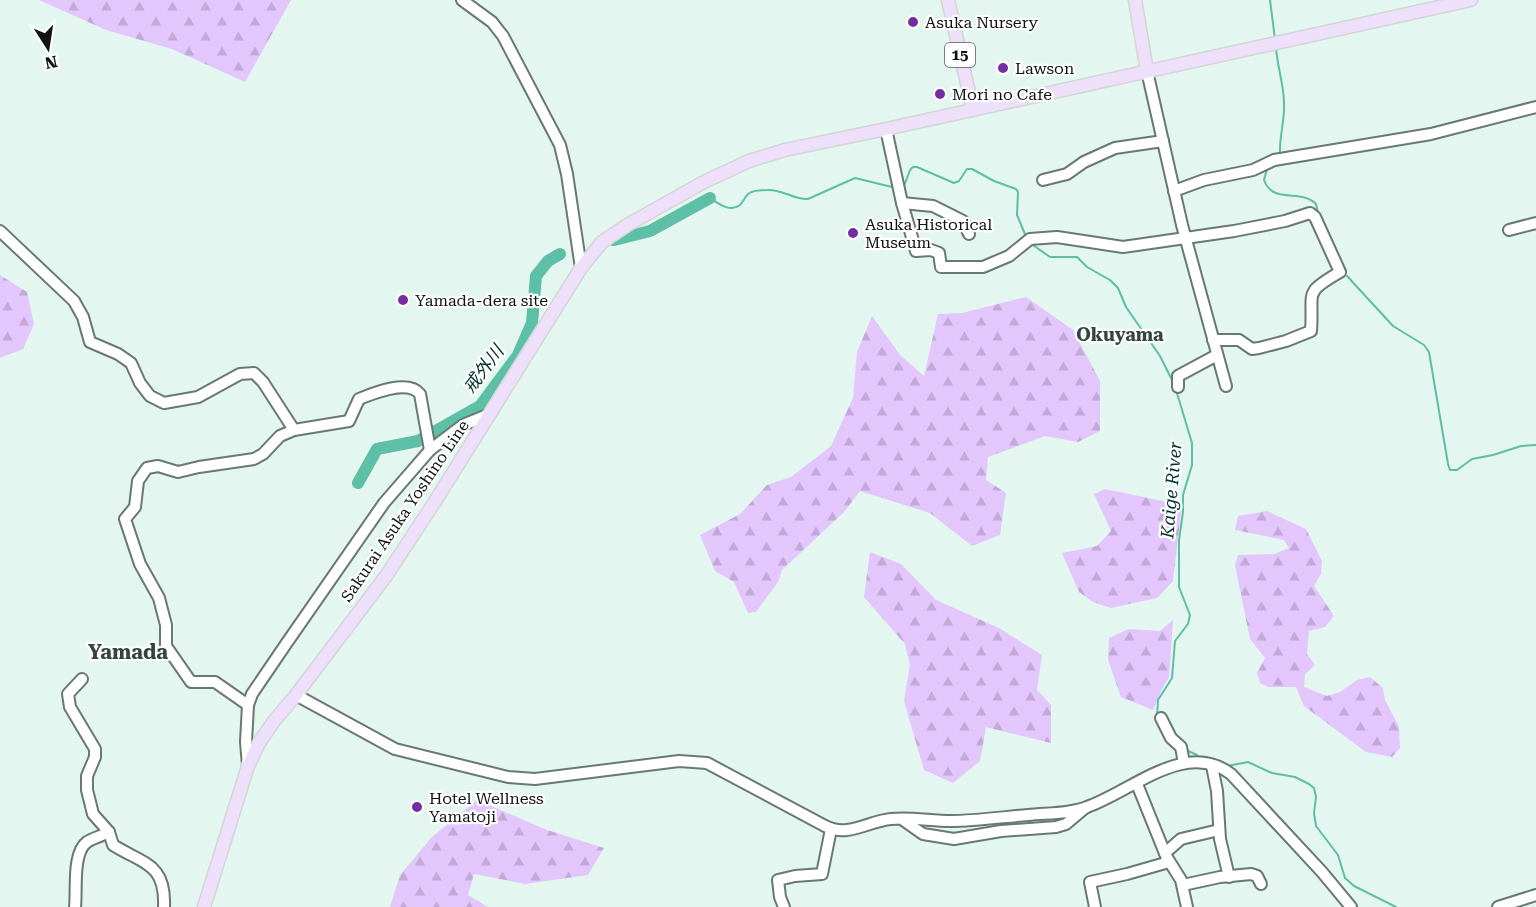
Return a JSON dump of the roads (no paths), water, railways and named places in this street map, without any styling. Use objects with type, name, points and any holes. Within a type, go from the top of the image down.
[{"type":"main road","name":"15","points":[[948,0],[973,110]]},
{"type":"main road","points":[[1135,0],[1147,71]]},
{"type":"main road","name":"Sakurai Asuka Yoshino Line","points":[[204,907],[248,766],[274,721],[386,576],[581,268],[602,242],[629,224],[704,182],[749,161],[785,150],[1471,0]]},
{"type":"street","points":[[462,0],[492,22],[503,36],[560,145],[567,174],[581,268]]},
{"type":"street","points":[[1147,71],[1174,191],[1226,387]]},
{"type":"street","points":[[1174,191],[1204,180],[1253,170],[1279,159],[1431,134],[1536,107]]},
{"type":"street","points":[[886,129],[900,195],[916,251],[931,250],[939,253],[941,267],[983,267],[1010,256],[1028,240],[1057,237],[1123,247],[1285,221],[1310,213],[1315,217],[1340,272],[1316,286],[1312,293],[1311,331],[1286,341],[1252,349],[1239,340],[1213,340]]},
{"type":"street","points":[[1043,180],[1067,174],[1084,162],[1115,148],[1162,141]]},
{"type":"street","points":[[900,195],[933,206],[963,221],[969,234]]},
{"type":"street","points":[[1509,230],[1536,223]]},
{"type":"street","points":[[0,231],[74,301],[83,317],[90,342],[118,354],[131,363],[150,396],[164,403],[198,397],[240,374],[254,373],[263,382],[294,430]]},
{"type":"street","points":[[1179,387],[1178,376],[1217,355]]},
{"type":"street","points":[[248,705],[215,682],[191,682],[166,646],[166,625],[159,598],[140,564],[125,519],[135,507],[138,481],[147,468],[158,466],[178,472],[254,459],[263,454],[280,436],[294,430],[348,421],[359,399],[373,393],[409,387],[420,394],[430,450]]},
{"type":"street","points":[[248,766],[246,742],[248,705],[252,694],[286,644],[384,503],[430,450],[463,425],[490,414]]},
{"type":"street","points":[[82,679],[68,694],[70,707],[95,749],[95,757],[87,776],[87,790],[93,814],[109,832],[113,845],[145,861],[158,875],[165,894],[164,907]]},
{"type":"street","points":[[296,695],[395,749],[508,777],[535,779],[679,761],[707,763],[831,829],[856,829],[880,820],[953,821],[1085,808]]},
{"type":"street","points":[[1161,718],[1171,738],[1183,754],[1231,774],[1322,872],[1351,907]]},
{"type":"street","points":[[901,819],[923,834],[954,839],[1001,831],[1056,827],[1066,824],[1085,808],[1163,770],[1183,754]]},
{"type":"street","points":[[1212,765],[1217,791],[1219,830],[1228,877]]},
{"type":"street","points":[[1137,784],[1167,857],[1179,874],[1187,907]]},
{"type":"street","points":[[784,907],[778,880],[822,874],[831,829]]},
{"type":"street","points":[[1095,907],[1090,882],[1127,874],[1167,857],[1176,843],[1187,836],[1219,830]]},
{"type":"street","points":[[75,907],[77,862],[80,850],[86,843],[109,832]]},
{"type":"street","points":[[1183,885],[1220,877],[1254,874],[1261,884]]},
{"type":"street","points":[[1498,907],[1536,895]]},
{"type":"waterway","points":[[1270,0],[1275,39]]},
{"type":"waterway","points":[[1276,47],[1284,103],[1280,154]]},
{"type":"waterway","name":"Kaige River","points":[[902,188],[913,167],[954,183],[959,181],[967,169],[972,169],[994,181],[1016,189],[1018,192],[1017,215],[1027,239]]},
{"type":"waterway","points":[[1267,169],[1264,180],[1268,188],[1280,194],[1310,199],[1316,204],[1318,213]]},
{"type":"waterway","name":"Kaige River","points":[[710,198],[732,208],[740,205],[748,194],[757,190],[773,190],[808,199],[855,178],[896,188]]},
{"type":"waterway","name":"戒外川","points":[[614,240],[650,231],[710,198]]},
{"type":"waterway","name":"Kaige River","points":[[1030,243],[1050,257],[1077,257],[1087,267],[1110,280],[1118,288],[1126,307],[1160,356],[1173,382]]},
{"type":"waterway","name":"戒外川","points":[[358,483],[377,449],[418,441],[480,406],[518,355],[532,323],[536,276],[548,261],[560,254]]},
{"type":"waterway","points":[[1347,276],[1393,326],[1424,345],[1429,352],[1450,470],[1457,470],[1472,459],[1521,446],[1536,445]]},
{"type":"waterway","name":"Kaige River","points":[[1157,717],[1158,700],[1172,678],[1175,641],[1188,624],[1190,615],[1179,587],[1179,540],[1183,495],[1192,465],[1192,443],[1176,390]]},
{"type":"waterway","name":"Kaige River","points":[[1159,725],[1164,736]]},
{"type":"waterway","name":"Kaige River","points":[[1186,750],[1197,755]]},
{"type":"waterway","name":"Kaige River","points":[[1227,766],[1248,762],[1272,773],[1295,777],[1314,788],[1316,826],[1338,855],[1345,878],[1354,886],[1396,907]]},
{"type":"place","name":"Asuka Nursery","points":[[913,22]]},
{"type":"place","name":"Lawson","points":[[1003,68]]},
{"type":"place","name":"Mori no Cafe","points":[[940,94]]},
{"type":"place","name":"Asuka Historical Museum","points":[[853,233]]},
{"type":"place","name":"Yamada-dera site","points":[[403,300]]},
{"type":"place","name":"Hotel Wellness Yamatoji","points":[[417,807]]},
{"type":"district","name":"Okuyama","points":[[1120,334]]},
{"type":"district","name":"Yamada","points":[[128,652]]}]
